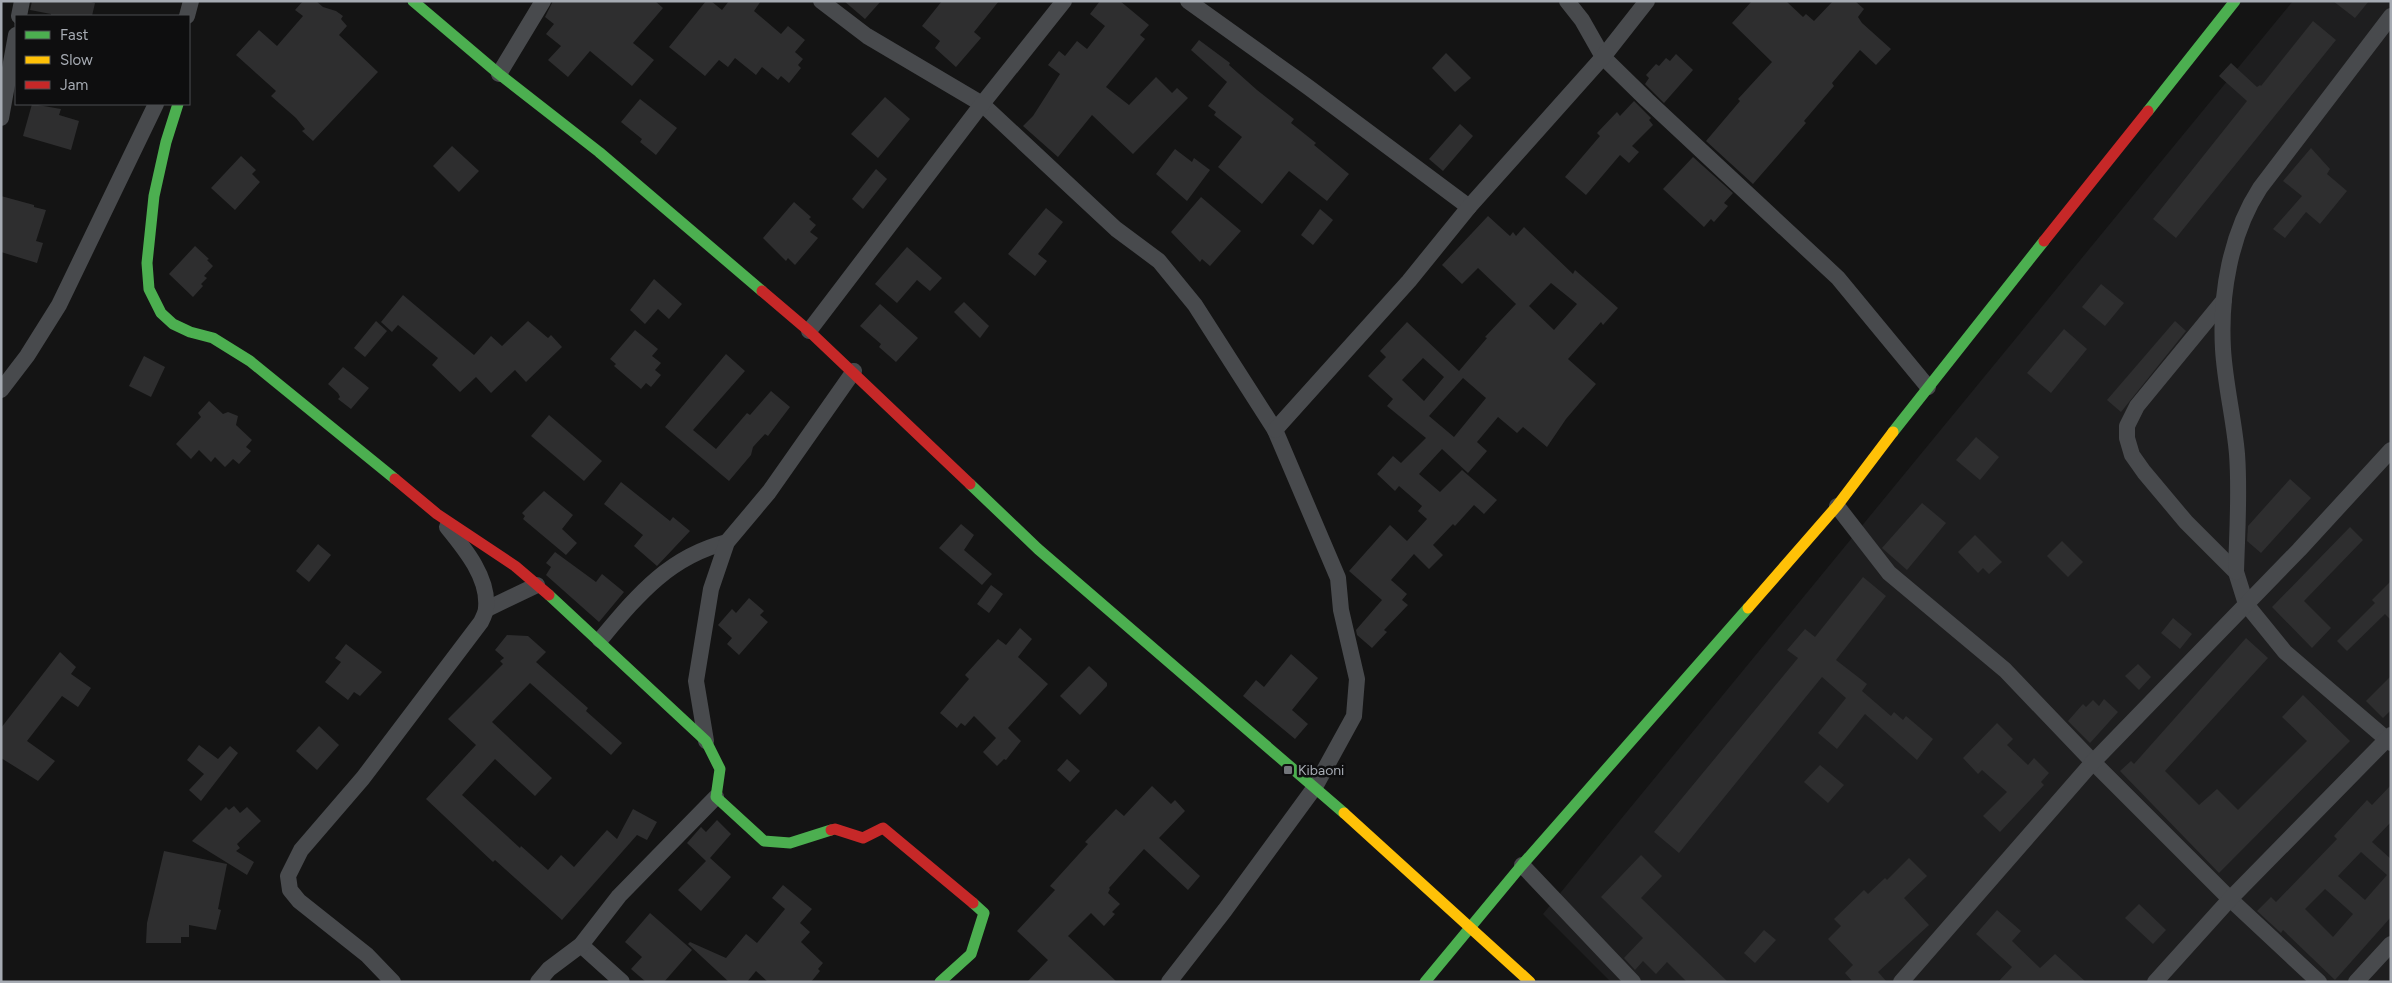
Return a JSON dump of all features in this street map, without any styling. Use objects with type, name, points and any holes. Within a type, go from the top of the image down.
[{"type":"street","points":[[19,15],[22,1]]},
{"type":"street","points":[[187,15],[191,1]]},
{"type":"street","points":[[413,1],[499,74],[607,158],[809,331],[1038,549],[1315,787],[1530,982]]},
{"type":"street","points":[[499,74],[543,1]]},
{"type":"street","points":[[821,1],[867,36],[982,104],[1116,230],[1159,261],[1194,305],[1275,430],[1338,578],[1341,610],[1358,678],[1354,716],[1315,787],[1225,910],[1169,982]]},
{"type":"street","points":[[809,331],[982,104],[1064,1]]},
{"type":"street","points":[[1188,1],[1308,87],[1469,207]]},
{"type":"street","points":[[1567,1],[1582,20],[1603,56],[1654,107],[1838,278],[1928,387]]},
{"type":"street","points":[[1275,430],[1409,281],[1469,207],[1603,56],[1647,1]]},
{"type":"street","points":[[1425,982],[1522,865],[1837,506],[1928,387],[2234,1]]},
{"type":"street","points":[[2155,982],[2230,899],[2389,739],[2285,652],[2246,604],[2236,572],[2239,491],[2233,419],[2223,350],[2222,320],[2234,250],[2251,202],[2391,16]]},
{"type":"street","points":[[1,118],[11,41]]},
{"type":"street","points":[[1,390],[27,356],[58,305],[156,105]]},
{"type":"street","points":[[178,105],[166,142],[154,196],[147,263],[149,289],[161,313],[173,324],[190,332],[213,338],[244,357],[437,514],[504,558],[600,640],[706,741]]},
{"type":"street","points":[[2224,300],[2141,400],[2127,426],[2127,438],[2132,455],[2144,472],[2186,522],[2236,572]]},
{"type":"street","points":[[538,982],[549,969],[581,945],[620,896],[716,798],[720,769],[706,741],[696,681],[711,589],[727,542],[769,492],[854,372]]},
{"type":"street","points":[[1901,982],[2093,762],[2298,550],[2391,450]]},
{"type":"street","points":[[1837,506],[1889,574],[2005,670],[2093,762],[2230,899],[2319,982]]},
{"type":"street","points":[[437,514],[460,543],[480,575],[487,609]]},
{"type":"street","points":[[600,640],[636,598],[658,576],[703,548],[727,542]]},
{"type":"street","points":[[394,982],[367,955],[299,902],[290,890],[288,876],[302,850],[363,778],[474,632],[487,609],[537,585]]},
{"type":"street","points":[[716,798],[764,841],[790,843],[835,829],[862,838],[883,828],[908,848],[984,913],[971,954],[940,982]]},
{"type":"street","points":[[1522,865],[1633,982]]},
{"type":"street","points":[[2356,982],[2391,944]]},
{"type":"street","points":[[581,945],[622,982]]},
{"type":"shaded area","points":[[2293,1],[2391,1],[2391,982],[1611,982],[1543,914]]},
{"type":"building","points":[[32,1],[87,1],[95,3],[92,15],[51,15],[30,10]]},
{"type":"building","points":[[303,1],[316,1],[323,7],[336,11],[343,16],[341,19],[347,26],[339,35],[378,72],[313,141],[302,131],[305,129],[296,118],[271,96],[276,91],[236,55],[259,30],[277,46],[303,16],[295,10]]},
{"type":"building","points":[[553,1],[655,1],[663,8],[633,43],[654,60],[632,86],[590,51],[568,77],[548,60],[561,46],[546,34],[554,24],[545,17]]},
{"type":"building","points":[[706,1],[711,1],[722,10],[729,1],[761,1],[754,11],[781,34],[788,26],[805,40],[795,52],[803,59],[798,65],[801,68],[789,83],[781,76],[778,80],[762,67],[756,75],[735,58],[728,67],[719,60],[705,76],[669,47]]},
{"type":"building","points":[[844,1],[881,1],[865,19]]},
{"type":"building","points":[[942,1],[999,1],[974,32],[981,38],[956,67],[935,48],[940,41],[922,26]]},
{"type":"building","points":[[1100,1],[1120,1],[1149,25],[1140,35],[1145,39],[1106,87],[1129,105],[1156,77],[1172,93],[1177,88],[1188,98],[1133,154],[1092,115],[1058,157],[1023,126],[1033,116],[1060,74],[1048,65],[1059,51],[1065,56],[1077,41],[1087,49],[1105,26],[1090,14]]},
{"type":"building","points":[[1752,1],[1786,1],[1803,17],[1806,14],[1814,21],[1833,1],[1855,1],[1864,9],[1858,17],[1862,23],[1891,49],[1876,65],[1860,50],[1832,83],[1834,86],[1804,121],[1806,123],[1753,184],[1706,141],[1740,101],[1738,99],[1772,62],[1732,23]]},
{"type":"building","points":[[2333,1],[2369,1],[2355,18]]},
{"type":"building","points":[[2313,21],[2336,40],[2176,238],[2153,219],[2247,101],[2219,76],[2231,63],[2257,87],[2261,86]]},
{"type":"building","points":[[1199,40],[1230,63],[1229,65],[1257,90],[1294,119],[1291,123],[1349,174],[1327,201],[1289,171],[1262,204],[1218,167],[1242,137],[1214,115],[1216,112],[1208,106],[1227,82],[1191,50]]},
{"type":"building","points":[[1446,53],[1471,78],[1455,92],[1432,68]]},
{"type":"building","points":[[1676,54],[1693,70],[1664,103],[1645,84],[1649,78],[1646,75],[1656,64],[1659,66],[1666,58],[1670,61]]},
{"type":"building","points":[[885,97],[910,119],[878,158],[851,134]]},
{"type":"building","points":[[640,99],[677,128],[656,155],[640,142],[642,139],[621,122]]},
{"type":"building","points":[[1634,101],[1651,118],[1649,120],[1653,125],[1632,146],[1639,152],[1629,163],[1620,155],[1586,195],[1565,177],[1600,136],[1597,133],[1617,112],[1620,116]]},
{"type":"building","points":[[32,105],[61,109],[59,115],[79,121],[71,150],[23,136]]},
{"type":"building","points":[[1460,124],[1473,136],[1443,171],[1429,159]]},
{"type":"building","points":[[452,146],[479,171],[459,192],[433,166]]},
{"type":"building","points":[[2311,148],[2330,169],[2327,174],[2347,191],[2320,224],[2306,212],[2285,238],[2273,229],[2302,196],[2283,181]]},
{"type":"building","points":[[1175,149],[1192,162],[1194,158],[1210,170],[1187,201],[1156,174]]},
{"type":"building","points":[[241,156],[256,170],[252,174],[260,182],[235,210],[211,188]]},
{"type":"building","points":[[1693,157],[1733,193],[1724,203],[1728,206],[1714,222],[1711,219],[1704,227],[1663,189]]},
{"type":"building","points":[[876,169],[887,179],[863,209],[852,199]]},
{"type":"building","points":[[1,196],[46,210],[36,241],[43,243],[37,263],[1,252]]},
{"type":"building","points":[[1201,197],[1241,231],[1210,266],[1202,259],[1200,262],[1171,232]]},
{"type":"building","points":[[794,202],[811,217],[809,219],[816,225],[810,232],[818,238],[795,265],[788,258],[786,261],[763,238]]},
{"type":"building","points":[[1046,208],[1063,222],[1038,254],[1047,261],[1035,276],[1008,254]]},
{"type":"building","points":[[1320,209],[1333,220],[1313,245],[1301,235]]},
{"type":"building","points":[[1488,216],[1510,236],[1513,232],[1516,236],[1524,227],[1573,274],[1575,270],[1618,308],[1603,325],[1601,322],[1568,359],[1596,384],[1566,419],[1547,447],[1523,427],[1517,433],[1498,417],[1477,442],[1487,451],[1468,473],[1442,449],[1419,474],[1440,492],[1462,470],[1497,500],[1484,514],[1474,505],[1455,526],[1453,524],[1433,545],[1443,555],[1429,569],[1414,554],[1391,580],[1407,594],[1402,600],[1408,605],[1384,630],[1387,632],[1372,648],[1357,635],[1356,630],[1382,600],[1349,571],[1390,525],[1407,541],[1427,519],[1418,511],[1422,506],[1399,486],[1395,491],[1377,474],[1393,456],[1401,463],[1426,438],[1387,406],[1393,399],[1368,376],[1386,357],[1380,351],[1407,322],[1459,371],[1487,338],[1485,337],[1516,304],[1478,268],[1462,284],[1442,265]],"holes":[[[1551,283],[1577,304],[1554,330],[1529,306]],[[1423,358],[1444,377],[1424,401],[1402,380]],[[1463,378],[1486,398],[1454,437],[1429,416]]]},
{"type":"building","points":[[195,246],[209,259],[207,260],[213,266],[204,276],[207,278],[201,284],[203,286],[193,297],[169,274]]},
{"type":"building","points":[[907,247],[942,278],[930,291],[917,280],[897,303],[875,284]]},
{"type":"building","points":[[654,279],[682,304],[669,319],[658,309],[645,324],[630,310]]},
{"type":"building","points":[[2101,284],[2124,303],[2105,326],[2082,307]]},
{"type":"building","points":[[403,295],[474,355],[491,336],[502,346],[528,321],[548,338],[551,335],[562,347],[526,382],[515,370],[491,393],[476,377],[460,392],[432,365],[438,358],[398,325],[392,332],[381,322]]},
{"type":"building","points":[[964,302],[989,326],[980,338],[954,312]]},
{"type":"building","points":[[880,304],[918,338],[896,362],[879,347],[881,344],[860,326]]},
{"type":"building","points":[[376,321],[387,331],[365,357],[354,348]]},
{"type":"building","points":[[2175,321],[2186,331],[2121,412],[2107,400]]},
{"type":"building","points":[[2064,329],[2087,349],[2051,393],[2027,373]]},
{"type":"building","points":[[635,330],[658,349],[652,356],[661,363],[655,370],[661,375],[651,387],[646,383],[641,389],[614,366],[616,364],[610,359]]},
{"type":"building","points":[[726,354],[745,371],[693,430],[716,449],[747,413],[750,415],[771,391],[790,407],[768,436],[765,434],[753,447],[751,455],[729,481],[665,427]]},
{"type":"building","points":[[144,356],[165,367],[151,397],[129,386]]},
{"type":"building","points":[[343,367],[369,388],[351,409],[338,399],[340,397],[338,393],[328,384]]},
{"type":"building","points":[[209,401],[223,414],[228,412],[238,416],[236,425],[252,440],[246,447],[251,451],[239,464],[233,459],[225,467],[215,457],[211,462],[199,450],[191,459],[176,444],[201,417],[198,413]]},
{"type":"building","points":[[549,415],[602,461],[584,481],[531,436]]},
{"type":"building","points":[[1976,437],[1999,457],[1980,480],[1956,460]]},
{"type":"building","points":[[2290,479],[2311,498],[2261,553],[2247,541],[2248,526]]},
{"type":"building","points":[[621,482],[670,521],[673,517],[690,531],[657,566],[634,546],[643,535],[604,504]]},
{"type":"building","points":[[544,491],[573,515],[562,529],[577,543],[566,555],[523,519],[525,516],[522,513]]},
{"type":"building","points":[[1922,503],[1946,523],[1907,570],[1882,548]]},
{"type":"building","points":[[961,524],[974,535],[964,550],[992,574],[982,585],[939,548]]},
{"type":"building","points":[[2350,527],[2363,540],[2304,601],[2331,628],[2312,648],[2272,607]]},
{"type":"building","points":[[1975,535],[2002,562],[1989,574],[1983,568],[1978,573],[1958,552]]},
{"type":"building","points":[[2062,541],[2083,562],[2068,577],[2047,556]]},
{"type":"building","points":[[318,544],[331,555],[309,582],[296,571]]},
{"type":"building","points":[[555,552],[596,582],[602,574],[624,592],[599,622],[546,575],[551,567],[546,563]]},
{"type":"building","points":[[1863,577],[1886,596],[1836,660],[1867,684],[1862,691],[1891,716],[1894,712],[1903,720],[1906,716],[1933,739],[1917,760],[1865,714],[1837,749],[1818,733],[1846,698],[1822,677],[1679,853],[1654,832],[1798,658],[1787,650],[1805,629],[1815,637]]},
{"type":"building","points":[[2391,581],[2391,620],[2385,614],[2347,651],[2337,641],[2375,603],[2372,600]]},
{"type":"building","points":[[991,585],[1003,594],[989,613],[977,604]]},
{"type":"building","points":[[749,598],[764,611],[760,615],[768,622],[739,655],[727,644],[732,638],[718,625],[732,609],[736,613]]},
{"type":"building","points":[[2173,618],[2192,634],[2180,649],[2161,633]]},
{"type":"building","points":[[1020,628],[1032,639],[1018,657],[1048,684],[1008,728],[1021,741],[1006,760],[1004,759],[997,766],[983,752],[996,738],[974,716],[965,726],[961,723],[957,728],[940,713],[969,679],[965,675],[998,639],[1006,645]]},
{"type":"building","points":[[507,635],[528,636],[546,652],[536,662],[588,708],[586,711],[622,743],[611,755],[530,683],[492,722],[552,778],[535,796],[495,759],[462,795],[520,848],[521,846],[548,870],[561,855],[574,867],[607,830],[617,839],[633,809],[657,822],[647,840],[637,835],[562,920],[495,860],[493,862],[426,799],[476,745],[448,719],[503,664],[500,661],[504,658],[495,650]]},
{"type":"building","points":[[2246,638],[2268,658],[2165,771],[2199,805],[2217,789],[2238,810],[2307,741],[2282,717],[2303,695],[2350,741],[2219,873],[2120,771],[2131,761],[2134,764]]},
{"type":"building","points":[[346,644],[382,672],[360,696],[354,692],[348,700],[325,682],[341,662],[335,658]]},
{"type":"building","points":[[60,652],[76,667],[71,674],[91,688],[78,707],[62,696],[27,741],[55,761],[38,781],[1,758],[1,728]]},
{"type":"building","points":[[1291,654],[1318,678],[1292,710],[1308,724],[1295,739],[1243,696],[1256,680],[1264,687]]},
{"type":"building","points":[[2138,664],[2151,677],[2139,690],[2125,676]]},
{"type":"building","points":[[1089,666],[1107,683],[1107,686],[1080,715],[1060,696]]},
{"type":"building","points":[[2391,676],[2391,710],[2383,718],[2366,701]]},
{"type":"building","points":[[2104,699],[2118,712],[2090,743],[2068,721],[2083,704],[2086,707],[2093,700],[2099,706]]},
{"type":"building","points":[[1997,723],[2013,739],[2007,745],[2028,765],[2034,758],[2049,773],[2041,782],[2044,785],[2000,832],[1983,816],[2007,792],[1982,770],[1978,774],[1963,758]]},
{"type":"building","points":[[319,726],[339,745],[317,770],[296,751]]},
{"type":"building","points":[[199,745],[218,759],[230,746],[238,753],[201,801],[189,790],[204,774],[187,760]]},
{"type":"building","points":[[1067,759],[1080,771],[1070,782],[1057,770]]},
{"type":"building","points":[[1820,765],[1844,785],[1828,803],[1804,782]]},
{"type":"building","points":[[2391,785],[2391,822],[2372,842],[2391,859],[2391,917],[2335,980],[2283,930],[2281,933],[2257,911],[2271,897],[2276,902],[2337,839],[2334,836],[2367,800],[2372,805]],"holes":[[[2361,852],[2387,875],[2365,900],[2338,876]],[[2325,889],[2353,914],[2333,937],[2305,909]]]},
{"type":"building","points":[[1152,786],[1171,804],[1175,800],[1185,811],[1159,838],[1200,876],[1188,890],[1144,849],[1109,888],[1108,893],[1120,904],[1112,912],[1115,914],[1104,926],[1091,913],[1068,936],[1117,982],[1027,982],[1048,960],[1017,931],[1055,890],[1050,886],[1088,844],[1085,842],[1116,809],[1124,816]]},
{"type":"building","points":[[234,806],[240,813],[247,807],[261,821],[237,844],[240,848],[236,851],[254,862],[247,875],[192,841],[226,807],[229,810]]},
{"type":"building","points":[[717,820],[731,834],[710,858],[731,877],[701,911],[678,890],[706,861],[687,843],[701,827],[706,832]]},
{"type":"building","points":[[164,851],[227,864],[218,909],[221,910],[216,930],[189,925],[189,937],[181,937],[181,943],[146,943],[147,923]]},
{"type":"building","points":[[1641,855],[1662,876],[1641,898],[1728,982],[1687,982],[1667,962],[1656,974],[1643,961],[1635,970],[1624,958],[1643,938],[1601,897]]},
{"type":"building","points":[[1909,858],[1927,876],[1904,898],[1929,925],[1878,972],[1887,982],[1853,982],[1845,973],[1853,965],[1828,939],[1841,926],[1834,919],[1864,890],[1868,894],[1885,878],[1887,880]]},
{"type":"building","points":[[783,885],[812,909],[800,923],[810,932],[801,942],[823,963],[818,969],[820,971],[811,982],[768,982],[756,971],[747,982],[729,982],[688,944],[690,942],[726,958],[746,934],[757,943],[785,909],[772,898]]},
{"type":"building","points":[[2139,904],[2166,930],[2153,944],[2125,918]]},
{"type":"building","points":[[1997,910],[2021,931],[2012,941],[2040,968],[2055,954],[2086,982],[1998,982],[2012,967],[1976,934]]},
{"type":"building","points":[[650,913],[692,950],[664,982],[646,982],[631,969],[642,957],[625,942]]},
{"type":"building","points":[[1764,930],[1776,940],[1755,963],[1744,953]]},
{"type":"traffic: fast","points":[[413,1],[499,74],[599,152],[762,291]]},
{"type":"traffic: fast","points":[[2148,111],[2235,1]]},
{"type":"traffic: fast","points":[[178,105],[166,142],[154,196],[147,263],[149,289],[161,313],[173,324],[190,332],[213,338],[250,361],[395,479]]},
{"type":"traffic: fast","points":[[1893,432],[2044,241]]},
{"type":"traffic: fast","points":[[970,484],[1038,549],[1344,813]]},
{"type":"traffic: fast","points":[[549,595],[706,741],[720,769],[716,797],[764,841],[790,843],[831,830]]},
{"type":"traffic: fast","points":[[1425,982],[1522,865],[1748,608]]},
{"type":"traffic: fast","points":[[940,982],[971,954],[984,913],[973,903]]},
{"type":"traffic: slow","points":[[1748,608],[1837,506],[1893,432]]},
{"type":"traffic: slow","points":[[1344,813],[1530,982]]},
{"type":"traffic: jam","points":[[2044,241],[2148,111]]},
{"type":"traffic: jam","points":[[762,291],[809,331],[970,484]]},
{"type":"traffic: jam","points":[[395,479],[437,514],[515,566],[549,595]]},
{"type":"traffic: jam","points":[[831,830],[835,829],[863,838],[883,828],[973,903]]},
{"type":"place","name":"Kibaoni","points":[[1288,770]]}]
